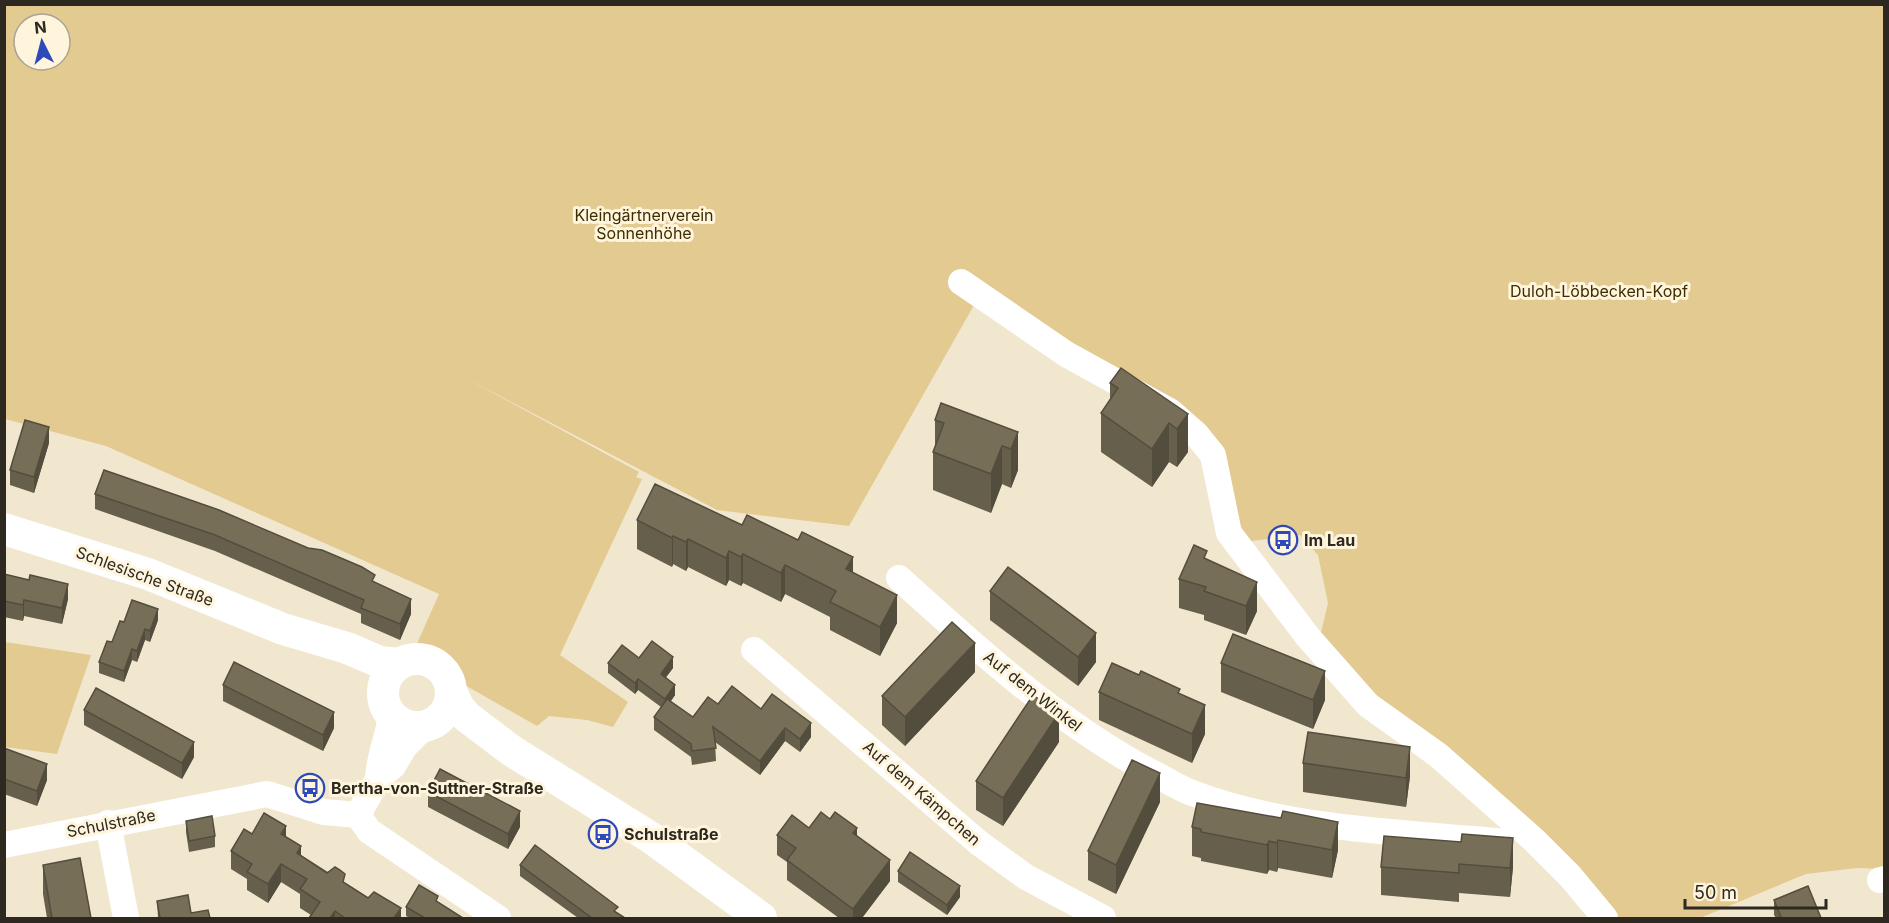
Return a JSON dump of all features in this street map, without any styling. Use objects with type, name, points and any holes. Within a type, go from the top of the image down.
[{"type":"main road","name":"Schlesische Straße","points":[[4,529],[148,574],[283,629],[347,648],[380,662],[399,664]]},
{"type":"main road","name":"Schlesische Straße","points":[[283,629],[371,678],[387,704]]},
{"type":"main road","points":[[512,751],[430,724],[402,724],[387,704],[386,680],[399,664],[409,660],[431,663],[441,669],[448,679],[459,708],[467,717],[512,751],[653,840],[761,918]]},
{"type":"main road","points":[[430,724],[450,703],[451,691]]},
{"type":"street","points":[[961,282],[1066,354],[1171,412],[1196,434],[1213,455],[1229,533],[1308,637],[1368,705],[1438,755],[1534,840],[1570,876],[1605,918]]},
{"type":"street","name":"Auf dem Winkel","points":[[899,578],[956,630],[1062,717],[1130,760],[1190,792],[1248,810],[1322,824],[1509,842],[1534,840]]},
{"type":"street","name":"Auf dem Kämpchen","points":[[754,650],[979,843],[1026,876],[1103,918]]},
{"type":"street","points":[[378,779],[379,759],[388,737],[387,704]]},
{"type":"street","points":[[430,724],[405,746],[393,766],[378,779],[358,815],[369,831],[498,918]]},
{"type":"street","name":"Schulstraße","points":[[4,845],[267,794],[324,812],[358,815]]},
{"type":"street","points":[[108,823],[126,918]]},
{"type":"green space","points":[[4,5],[1884,5],[1884,869],[1857,868],[1806,874],[1700,918],[1609,918],[1440,754],[1318,645],[1328,603],[1318,555],[1300,535],[1243,542],[1217,443],[978,298],[849,526],[717,510],[460,375],[639,472],[636,477],[642,479],[560,655],[628,702],[613,727],[587,720],[549,716],[537,726],[412,655],[439,594],[106,446],[5,419]]},
{"type":"green space","points":[[5,642],[91,655],[57,754],[5,747]]},
{"type":"building","points":[[1121,368],[1188,414],[1177,429],[1169,423],[1152,449],[1101,413],[1118,388],[1110,383]]},
{"type":"building","points":[[941,403],[1018,432],[1011,449],[1002,446],[991,474],[933,452],[944,423],[935,420]]},
{"type":"building","points":[[25,420],[49,427],[34,477],[10,470]]},
{"type":"building","points":[[104,470],[219,510],[308,548],[322,550],[362,567],[375,575],[372,581],[411,599],[400,624],[361,608],[364,600],[215,535],[95,494]]},
{"type":"building","points":[[655,484],[742,525],[747,515],[798,540],[802,532],[853,557],[846,569],[897,595],[880,627],[830,602],[836,591],[785,565],[781,573],[743,554],[741,557],[729,551],[726,558],[688,539],[686,542],[673,536],[672,538],[637,520]]},
{"type":"building","points":[[1194,545],[1207,551],[1204,558],[1257,582],[1246,606],[1204,591],[1206,587],[1179,579]]},
{"type":"building","points":[[1008,567],[1096,633],[1078,657],[990,591]]},
{"type":"building","points":[[4,574],[29,580],[30,575],[68,584],[62,608],[24,600],[23,605],[4,601]]},
{"type":"building","points":[[132,600],[158,609],[150,631],[145,629],[137,651],[132,649],[124,671],[99,662],[107,641],[112,642],[120,621],[124,622]]},
{"type":"building","points":[[952,622],[975,643],[905,717],[882,696]]},
{"type":"building","points":[[1233,634],[1325,671],[1313,700],[1221,663]]},
{"type":"building","points":[[652,641],[673,657],[661,674],[675,685],[665,699],[638,679],[635,683],[608,663],[622,645],[639,658]]},
{"type":"building","points":[[234,662],[334,712],[323,735],[223,685]]},
{"type":"building","points":[[1112,663],[1139,675],[1141,671],[1180,689],[1178,693],[1205,705],[1192,734],[1099,692]]},
{"type":"building","points":[[732,686],[761,709],[772,694],[811,723],[800,739],[785,728],[760,761],[713,727],[716,748],[692,751],[691,744],[654,717],[667,699],[693,717],[708,697],[718,704]]},
{"type":"building","points":[[96,688],[194,742],[182,763],[84,710]]},
{"type":"building","points":[[1033,695],[1059,713],[1003,798],[976,781]]},
{"type":"building","points":[[1308,732],[1410,747],[1406,778],[1303,763]]},
{"type":"building","points":[[4,748],[47,764],[37,791],[4,779]]},
{"type":"building","points":[[1132,760],[1160,773],[1116,865],[1088,851]]},
{"type":"building","points":[[440,769],[520,811],[508,834],[428,792]]},
{"type":"building","points":[[1197,803],[1281,818],[1283,811],[1338,822],[1332,850],[1278,840],[1277,843],[1269,841],[1267,845],[1201,832],[1201,829],[1192,827]]},
{"type":"building","points":[[821,812],[830,819],[835,812],[857,828],[853,833],[890,860],[853,909],[787,860],[796,848],[777,835],[792,815],[809,828]]},
{"type":"building","points":[[264,813],[286,826],[281,834],[301,846],[297,853],[327,873],[335,867],[340,870],[345,874],[343,882],[368,898],[374,892],[401,908],[394,918],[345,918],[335,911],[330,918],[309,918],[320,902],[300,889],[307,879],[281,864],[268,884],[247,872],[252,864],[231,851],[244,829],[252,834]]},
{"type":"building","points":[[212,816],[215,836],[189,841],[186,821]]},
{"type":"building","points":[[1462,834],[1513,838],[1510,868],[1459,864],[1459,873],[1381,867],[1384,836],[1461,842]]},
{"type":"building","points":[[535,845],[618,907],[614,911],[625,918],[592,918],[520,865]]},
{"type":"building","points":[[910,852],[960,886],[947,905],[898,871]]},
{"type":"building","points":[[80,858],[91,918],[52,918],[43,865]]},
{"type":"building","points":[[419,885],[438,896],[436,901],[463,918],[425,918],[406,907]]},
{"type":"building","points":[[1808,886],[1821,918],[1778,918],[1781,917],[1774,900]]},
{"type":"building","points":[[188,895],[191,913],[208,910],[210,918],[160,918],[157,901]]},
{"type":"place","name":"Im Lau","points":[[1283,540]]},
{"type":"place","name":"Bertha-von-Suttner-Straße","points":[[310,788]]},
{"type":"place","name":"Schulstraße","points":[[603,834]]},
{"type":"park label","name":"Kleingärtnerverein Sonnenhöhe","points":[[644,224]]},
{"type":"park label","name":"Duloh-Löbbecken-Kopf","points":[[1599,291]]}]
